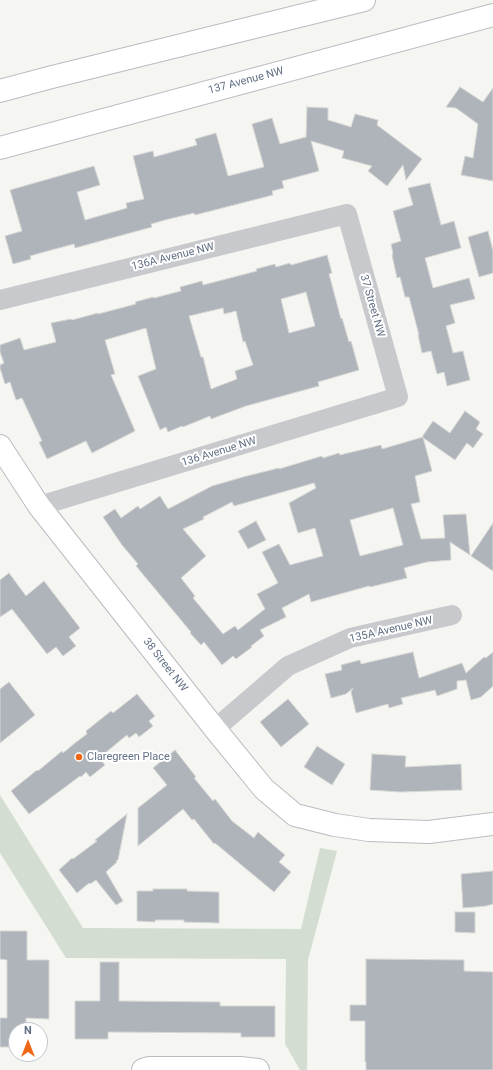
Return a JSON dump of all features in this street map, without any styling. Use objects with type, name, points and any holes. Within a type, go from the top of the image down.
[{"type":"main road","points":[[0,91],[364,0]]},
{"type":"main road","name":"137 Avenue NW","points":[[0,148],[493,15]]},
{"type":"main road","name":"38 Street NW","points":[[0,446],[39,506],[215,729],[264,789],[295,815],[334,826],[369,830],[429,832],[493,824]]},
{"type":"main road","points":[[143,1070],[149,1068],[240,1068],[258,1070]]},
{"type":"street","name":"136A Avenue NW","points":[[0,300],[346,214]]},
{"type":"street","name":"37 Street NW","points":[[346,214],[398,397]]},
{"type":"street","name":"136 Avenue NW","points":[[39,506],[398,397]]},
{"type":"street","name":"135A Avenue NW","points":[[215,729],[288,666],[350,638],[452,615]]},
{"type":"shaded area","points":[[0,795],[83,928],[301,929],[320,848],[337,851],[308,960],[307,1070],[300,1070],[285,1044],[286,959],[66,958],[0,853]]},
{"type":"building","points":[[460,87],[483,102],[493,88],[493,181],[461,175],[465,156],[473,158],[478,124],[456,108],[446,107]]},
{"type":"building","points":[[307,107],[328,108],[328,120],[351,127],[355,114],[378,120],[377,125],[422,159],[406,180],[403,165],[387,186],[368,171],[372,166],[342,158],[344,151],[311,141],[319,171],[282,181],[284,188],[272,191],[273,195],[195,215],[194,213],[165,220],[151,224],[152,227],[75,248],[74,244],[30,256],[31,259],[13,264],[5,236],[22,231],[10,190],[94,166],[100,185],[77,192],[85,220],[127,208],[126,203],[144,199],[133,156],[153,151],[154,157],[197,145],[195,139],[216,133],[228,176],[264,167],[252,124],[272,118],[280,144],[306,137]]},
{"type":"building","points":[[430,183],[441,225],[454,221],[461,248],[425,258],[433,288],[469,278],[475,299],[450,305],[455,323],[446,326],[453,353],[463,351],[470,380],[447,386],[444,372],[437,374],[431,351],[422,353],[409,297],[405,297],[400,277],[397,278],[391,244],[401,241],[393,211],[413,205],[408,188]]},
{"type":"building","points":[[488,231],[493,251],[493,273],[479,277],[468,237]]},
{"type":"building","points":[[327,255],[332,273],[329,274],[341,319],[342,318],[349,342],[351,341],[359,370],[318,382],[319,386],[246,406],[211,419],[210,416],[168,432],[166,427],[160,430],[138,376],[156,369],[146,328],[105,340],[115,374],[111,375],[135,431],[92,453],[86,441],[47,459],[39,442],[42,441],[22,398],[16,400],[10,382],[5,384],[0,368],[0,365],[4,363],[0,352],[0,345],[20,338],[24,350],[56,342],[51,323],[72,320],[136,304],[135,302],[181,291],[180,287],[202,281],[203,285],[257,271],[256,269],[275,264],[276,267],[290,263],[291,265]],"holes":[[[306,292],[315,326],[289,333],[281,299]],[[223,308],[224,314],[236,311],[243,342],[245,341],[253,365],[235,371],[237,379],[211,389],[203,357],[201,357],[189,316]]]},
{"type":"building","points":[[465,411],[480,422],[476,429],[483,434],[473,448],[467,443],[455,460],[422,437],[433,421],[450,433]]},
{"type":"building","points":[[423,437],[432,471],[415,476],[420,502],[411,504],[421,539],[445,538],[443,515],[466,514],[470,555],[450,542],[451,560],[427,562],[404,568],[407,578],[369,586],[311,602],[309,594],[282,608],[286,617],[260,630],[264,636],[236,659],[233,656],[222,665],[204,642],[201,645],[190,633],[191,632],[136,566],[138,564],[122,545],[103,517],[115,509],[121,518],[138,506],[140,509],[160,496],[168,509],[212,486],[243,477],[279,469],[322,456],[323,458],[339,453],[340,455],[381,445],[382,449]],"holes":[[[314,483],[316,488],[289,503],[298,533],[315,528],[323,556],[290,565],[279,544],[262,552],[278,583],[257,594],[265,609],[238,630],[235,626],[223,634],[193,598],[195,596],[181,578],[206,556],[183,529],[204,519],[203,517],[232,502],[234,506]],[[393,508],[403,545],[360,556],[350,520]]]},
{"type":"building","points":[[256,521],[266,540],[248,549],[238,531]]},
{"type":"building","points":[[493,523],[493,571],[471,556]]},
{"type":"building","points":[[9,573],[26,596],[44,581],[80,628],[69,637],[76,646],[63,656],[56,647],[47,654],[12,609],[0,617],[0,580]]},
{"type":"building","points":[[413,652],[419,678],[462,663],[466,673],[484,657],[486,658],[493,652],[493,686],[481,697],[471,700],[466,680],[457,681],[457,689],[437,696],[435,690],[401,698],[403,704],[389,708],[388,704],[356,713],[351,692],[353,688],[346,694],[331,698],[325,674],[342,670],[341,665],[360,660],[361,664]]},
{"type":"building","points":[[9,682],[35,715],[0,743],[0,689]]},
{"type":"building","name":"Claregreen Place","points":[[137,694],[155,716],[149,721],[153,726],[139,737],[136,733],[129,738],[127,735],[99,758],[105,765],[90,777],[86,772],[29,814],[11,791],[62,751],[63,753],[87,734],[86,731],[111,711],[113,713]]},
{"type":"building","points":[[288,699],[309,724],[281,747],[260,722]]},
{"type":"building","points":[[317,746],[345,764],[332,785],[304,767]]},
{"type":"building","points":[[175,750],[196,777],[194,778],[213,801],[215,799],[232,821],[254,838],[258,832],[285,855],[279,862],[291,872],[274,892],[215,843],[214,844],[194,819],[192,820],[183,809],[138,846],[138,808],[167,785],[153,768]]},
{"type":"building","points":[[372,754],[406,756],[405,767],[461,764],[462,790],[400,792],[370,790]]},
{"type":"building","points":[[127,814],[118,860],[106,872],[123,901],[116,905],[96,880],[90,884],[89,883],[77,893],[59,870],[72,858],[73,859],[97,841],[95,840]]},
{"type":"building","points":[[493,871],[493,904],[463,908],[461,874]]},
{"type":"building","points":[[153,889],[187,889],[187,891],[219,892],[219,923],[184,922],[184,920],[155,920],[155,922],[137,921],[137,891],[153,891]]},
{"type":"building","points":[[455,912],[475,912],[475,933],[455,932]]},
{"type":"building","points":[[0,931],[27,931],[27,960],[49,960],[49,1019],[26,1018],[26,1022],[8,1022],[8,1047],[0,1047],[0,1018],[7,1018],[7,960],[0,959]]},
{"type":"building","points":[[366,959],[464,960],[464,971],[493,972],[493,1070],[366,1070],[365,1021],[350,1021],[350,1005],[366,1005]]},
{"type":"building","points":[[100,962],[119,962],[119,1001],[220,1002],[220,1006],[275,1006],[275,1037],[241,1037],[241,1033],[108,1032],[108,1039],[75,1039],[75,1001],[100,1001]]},
{"type":"place","name":"Claregreen Place","points":[[79,757]]}]
